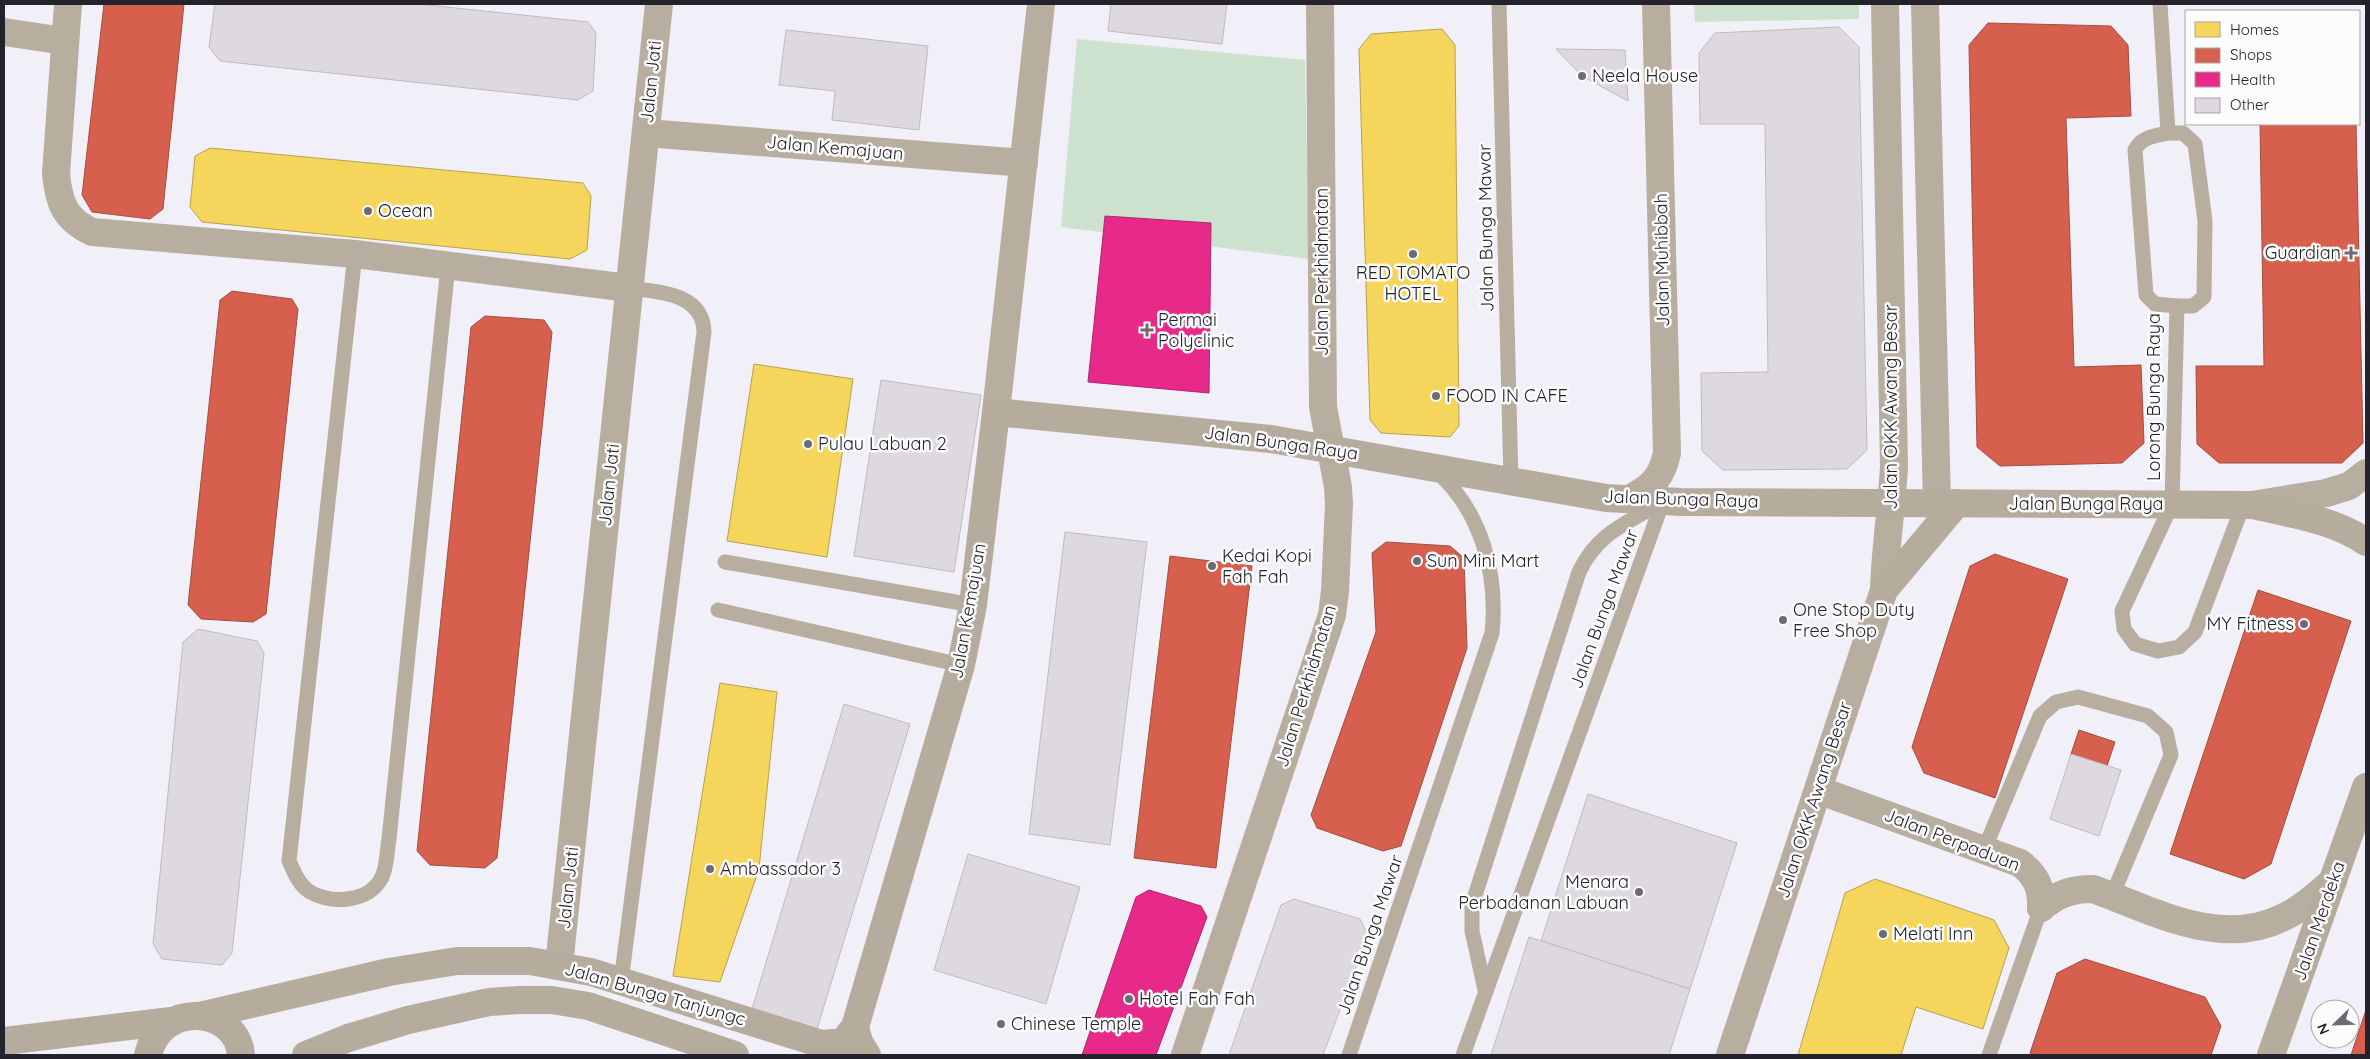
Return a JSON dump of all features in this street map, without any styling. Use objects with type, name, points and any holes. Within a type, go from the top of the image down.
[{"type":"main road","name":"Jalan Bunga Raya","points":[[996,412],[1271,439],[1606,498],[1663,502],[2247,505],[2316,520],[2343,529],[2366,542]]},
{"type":"main road","name":"Jalan Kemajuan","points":[[849,1034],[961,665],[973,605],[996,412]]},
{"type":"main road","points":[[1884,590],[1947,503]]},
{"type":"main road","name":"Jalan Merdeka","points":[[2272,1055],[2366,787]]},
{"type":"main road","name":"Jalan Bunga Tanjungc","points":[[4,1042],[171,1021],[185,1016],[200,1016],[389,972],[457,961],[530,961],[591,972],[822,1044],[849,1034]]},
{"type":"main road","points":[[306,1055],[348,1038],[408,1020],[489,1002],[552,1000],[588,1006],[735,1055]]},
{"type":"main road","points":[[200,1016],[213,1020],[225,1027],[235,1038],[241,1055]]},
{"type":"main road","points":[[148,1055],[150,1043],[159,1030],[171,1021]]},
{"type":"main road","points":[[849,1034],[859,1042],[867,1055]]},
{"type":"street","points":[[68,4],[56,174],[58,195],[66,211],[77,224],[92,232],[355,254],[629,288]]},
{"type":"street","name":"Jalan Jati","points":[[560,966],[659,4]]},
{"type":"street","name":"Jalan Kemajuan","points":[[996,412],[1041,4]]},
{"type":"street","name":"Jalan Perkhidmatan","points":[[1185,1055],[1332,615],[1339,504],[1338,487],[1323,408],[1320,4]]},
{"type":"street","name":"Jalan Muhibbah","points":[[1629,499],[1656,482],[1664,468],[1667,453],[1656,4]]},
{"type":"street","name":"Jalan OKK Awang Besar","points":[[1730,1055],[1884,590],[1884,562],[1892,503],[1894,466],[1885,4]]},
{"type":"street","points":[[1925,4],[1947,503]]},
{"type":"street","points":[[4,32],[64,40]]},
{"type":"street","name":"Jalan Kemajuan","points":[[646,133],[1024,163]]},
{"type":"street","points":[[2247,505],[2326,493],[2349,486],[2366,473]]},
{"type":"street","name":"Jalan Perpaduan","points":[[1818,790],[2020,863],[2032,871],[2042,895],[2041,908]]},
{"type":"street","points":[[2041,908],[2052,899],[2079,889],[2094,890],[2200,928],[2227,930],[2254,927],[2283,918],[2307,903],[2333,881]]},
{"type":"lane","name":"Jalan Bunga Mawar","points":[[1500,4],[1511,481]]},
{"type":"lane","points":[[2160,4],[2168,133],[2183,133],[2195,144],[2204,221],[2204,297],[2194,306],[2177,306]]},
{"type":"lane","name":"Lorong Bunga Raya","points":[[2168,133],[2146,139],[2138,144],[2135,150],[2146,295],[2155,304],[2177,306],[2172,504]]},
{"type":"lane","points":[[355,254],[289,861],[295,877],[309,891],[336,901],[360,896],[371,890],[382,877],[387,849],[448,266]]},
{"type":"lane","points":[[621,982],[704,332],[701,316],[692,305],[662,292],[629,288]]},
{"type":"lane","name":"Jalan Bunga Mawar","points":[[1349,1055],[1492,634],[1494,616],[1487,554],[1478,526],[1466,505],[1450,484],[1430,466]]},
{"type":"lane","name":"Jalan Bunga Mawar","points":[[1463,1055],[1663,502]]},
{"type":"lane","name":"Jalan Bunga Mawar","points":[[1485,990],[1472,931],[1472,905],[1579,572],[1595,545],[1611,533],[1663,502]]},
{"type":"lane","points":[[2172,504],[2122,611],[2124,629],[2135,644],[2158,651],[2179,646],[2195,632],[2247,505]]},
{"type":"lane","points":[[725,562],[973,605]]},
{"type":"lane","points":[[718,610],[961,665]]},
{"type":"lane","points":[[1984,850],[2040,716],[2056,702],[2078,697],[2148,716],[2166,732],[2172,756],[2112,896]]},
{"type":"lane","points":[[1989,1055],[2041,908]]},
{"type":"green space","points":[[1694,4],[1859,4],[1859,19],[1695,22]]},
{"type":"green space","points":[[1077,39],[1305,60],[1309,259],[1061,227]]},
{"type":"building: Homes","points":[[1442,29],[1455,45],[1459,426],[1450,437],[1381,433],[1370,420],[1359,49],[1371,34]]},
{"type":"building: Homes","points":[[210,148],[583,183],[591,196],[587,250],[570,259],[202,222],[190,207],[195,156]]},
{"type":"building: Homes","points":[[754,364],[853,379],[827,557],[727,541]]},
{"type":"building: Homes","points":[[720,683],[777,692],[759,869],[720,982],[673,976]]},
{"type":"building: Homes","points":[[1875,879],[1994,920],[2009,948],[1983,1029],[1916,1007],[1901,1055],[1798,1055],[1845,893]]},
{"type":"building: Shops","points":[[104,4],[184,4],[163,209],[150,219],[92,212],[82,195]]},
{"type":"building: Shops","points":[[1988,23],[2111,26],[2128,45],[2131,116],[2066,118],[2074,367],[2141,365],[2144,443],[2122,463],[2000,466],[1977,447],[1969,45]]},
{"type":"building: Shops","points":[[2260,125],[2356,125],[2363,443],[2342,463],[2219,463],[2197,444],[2196,366],[2264,366]]},
{"type":"building: Shops","points":[[232,291],[292,299],[298,309],[266,614],[253,622],[201,619],[188,605],[220,300]]},
{"type":"building: Shops","points":[[485,316],[544,320],[552,332],[497,858],[485,868],[430,865],[417,851],[471,327]]},
{"type":"building: Shops","points":[[1386,542],[1450,546],[1464,558],[1467,648],[1401,846],[1383,851],[1317,828],[1311,815],[1376,632],[1372,553]]},
{"type":"building: Shops","points":[[1995,554],[2068,579],[1995,798],[1924,773],[1912,747],[1970,566]]},
{"type":"building: Shops","points":[[1170,556],[1252,566],[1216,868],[1134,858]]},
{"type":"building: Shops","points":[[2258,590],[2351,621],[2271,864],[2244,879],[2170,854]]},
{"type":"building: Shops","points":[[2079,730],[2115,742],[2107,766],[2071,754]]},
{"type":"building: Shops","points":[[2085,959],[2205,997],[2221,1026],[2211,1055],[2037,1055],[2030,1053],[2057,973]]},
{"type":"building: Shops","points":[[2366,1010],[2366,1055],[2351,1055],[2353,1049],[2360,1049],[2360,1028]]},
{"type":"building: Health","points":[[1105,216],[1211,223],[1209,393],[1088,382]]},
{"type":"building: Health","points":[[1149,890],[1201,906],[1207,917],[1156,1055],[1082,1055],[1136,897]]},
{"type":"building: Other","points":[[215,4],[418,4],[588,22],[596,33],[593,91],[578,100],[220,61],[209,47]]},
{"type":"building: Other","points":[[1111,4],[1227,4],[1222,44],[1108,31]]},
{"type":"building: Other","points":[[1839,27],[1859,47],[1867,450],[1847,469],[1723,470],[1702,451],[1701,373],[1768,372],[1765,124],[1700,124],[1699,53],[1715,33]]},
{"type":"building: Other","points":[[786,30],[928,46],[919,130],[832,120],[835,91],[779,85]]},
{"type":"building: Other","name":"Neela House","points":[[1556,49],[1625,50],[1628,101],[1582,76]]},
{"type":"building: Other","points":[[881,380],[981,395],[954,572],[854,556]]},
{"type":"building: Other","points":[[1065,532],[1147,542],[1110,845],[1029,834]]},
{"type":"building: Other","points":[[198,629],[257,641],[264,653],[232,953],[222,965],[162,959],[153,944],[183,642]]},
{"type":"building: Other","points":[[844,704],[910,724],[817,1029],[752,1009]]},
{"type":"building: Other","points":[[2071,754],[2121,770],[2099,836],[2050,819]]},
{"type":"building: Other","name":"Menara Perbadanan Labuan","points":[[1588,794],[1737,843],[1690,989],[1541,941]]},
{"type":"building: Other","points":[[968,854],[1080,887],[1046,1004],[934,970]]},
{"type":"building: Other","points":[[1294,899],[1360,919],[1368,935],[1323,1055],[1229,1055],[1281,905]]},
{"type":"building: Other","points":[[1529,937],[1690,989],[1669,1055],[1491,1055]]},
{"type":"place","name":"Neela House","points":[[1582,76]]},
{"type":"place","name":"Ocean","points":[[368,211]]},
{"type":"place","name":"Guardian","points":[[2351,253]]},
{"type":"place","name":"RED TOMATO HOTEL","points":[[1413,254]]},
{"type":"place","name":"Permai Polyclinic","points":[[1147,330]]},
{"type":"place","name":"FOOD IN CAFE","points":[[1436,396]]},
{"type":"place","name":"Pulau Labuan 2","points":[[808,444]]},
{"type":"place","name":"Sun Mini Mart","points":[[1417,561]]},
{"type":"place","name":"Kedai Kopi Fah Fah","points":[[1212,566]]},
{"type":"place","name":"One Stop Duty Free Shop","points":[[1783,620]]},
{"type":"place","name":"MY Fitness","points":[[2304,624]]},
{"type":"place","name":"Ambassador 3","points":[[710,869]]},
{"type":"place","name":"Menara Perbadanan Labuan","points":[[1639,892]]},
{"type":"place","name":"Melati Inn","points":[[1883,934]]},
{"type":"place","name":"Hotel Fah Fah","points":[[1129,999]]},
{"type":"place","name":"Chinese Temple","points":[[1001,1024]]}]
